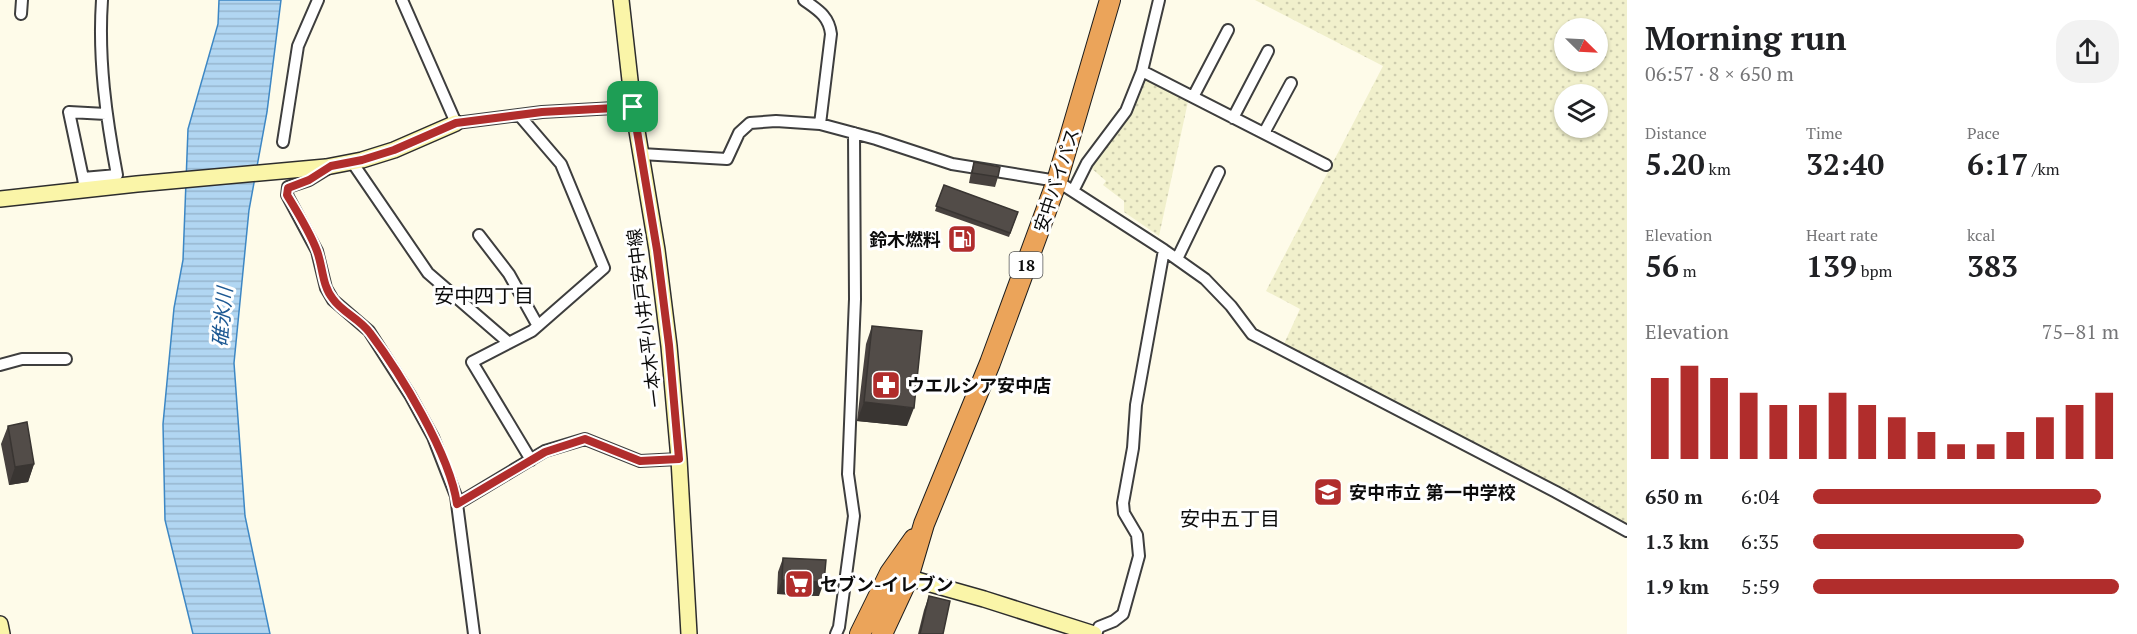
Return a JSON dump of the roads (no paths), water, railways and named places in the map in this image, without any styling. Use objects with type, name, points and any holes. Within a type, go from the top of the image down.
[{"type":"highway","name":"安中バイパス","points":[[860,634],[899,576],[924,524],[1065,186],[1110,0]]},
{"type":"highway","name":"安中バイパス","points":[[882,634],[899,576]]},
{"type":"street","points":[[21,14],[22,0]]},
{"type":"street","points":[[0,199],[84,184],[117,175],[106,114],[100,29],[102,0]]},
{"type":"street","points":[[283,142],[298,46],[318,0]]},
{"type":"street","points":[[402,0],[456,123]]},
{"type":"street","name":"一本木平小井戸安中線","points":[[621,0],[633,107],[657,250],[669,345],[679,459],[689,634]]},
{"type":"street","points":[[804,0],[826,16],[830,25],[831,34],[820,124]]},
{"type":"street","points":[[1065,186],[1087,163],[1126,111],[1142,71],[1159,0]]},
{"type":"street","points":[[1193,97],[1228,30]]},
{"type":"street","points":[[1233,118],[1268,51]]},
{"type":"street","points":[[1142,71],[1326,165]]},
{"type":"street","points":[[1264,133],[1291,83]]},
{"type":"street","points":[[84,184],[137,184],[331,166],[394,150],[456,123],[519,115],[633,107]]},
{"type":"street","points":[[84,184],[69,112],[106,114]]},
{"type":"street","points":[[519,115],[561,164],[604,268],[532,331],[472,362],[531,460]]},
{"type":"street","points":[[641,154],[727,159],[739,133],[750,123],[776,121],[820,124],[952,164],[1065,186],[1205,279],[1231,306],[1252,334],[1627,531]]},
{"type":"street","points":[[836,634],[839,627],[854,516],[848,474],[855,299],[854,133]]},
{"type":"street","points":[[352,162],[428,273],[509,343]]},
{"type":"street","points":[[331,166],[309,180],[288,188],[287,195],[317,251],[326,288],[333,300],[369,331],[410,394],[433,437],[448,472],[457,504],[474,634]]},
{"type":"street","points":[[1177,259],[1219,172]]},
{"type":"street","points":[[479,235],[509,274],[537,326]]},
{"type":"street","points":[[899,576],[984,599],[1095,634],[1099,627],[1123,614],[1139,556],[1137,535],[1124,513],[1123,503],[1133,448],[1136,405],[1164,250]]},
{"type":"street","points":[[0,365],[22,359],[66,359]]},
{"type":"street","points":[[457,504],[545,452],[585,439],[640,461],[679,459]]},
{"type":"street","points":[[0,624],[2,634]]},
{"type":"water","name":"碓氷川","points":[[219,0],[281,0],[267,112],[249,210],[234,363],[245,516],[270,634],[193,634],[165,520],[163,424],[174,308],[183,260],[188,129],[218,24]]},
{"type":"place","name":"鈴木燃料","points":[[962,239]]},
{"type":"place","name":"ウエルシア安中店","points":[[886,385]]},
{"type":"place","name":"安中市立 第一中学校","points":[[1328,492]]},
{"type":"place","name":"セブン-イレブン","points":[[799,584]]},
{"type":"district","name":"安中四丁目","points":[[484,295]]},
{"type":"district","name":"安中五丁目","points":[[1230,518]]}]
